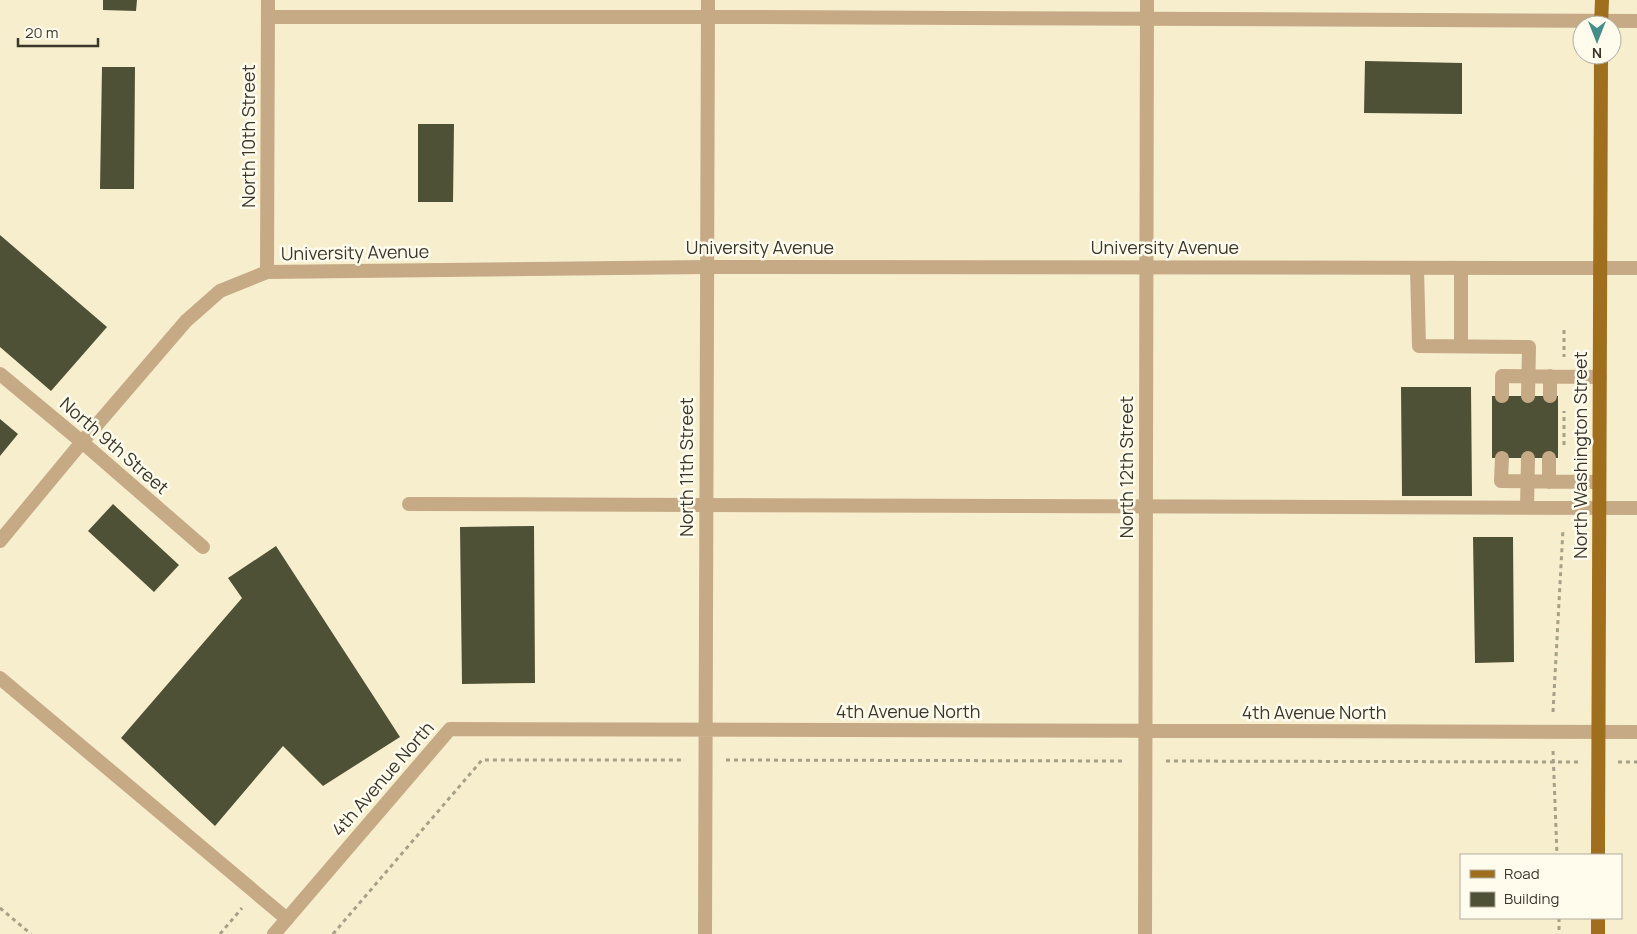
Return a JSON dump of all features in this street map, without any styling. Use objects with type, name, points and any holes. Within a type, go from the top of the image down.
[{"type":"main road","points":[[1601,15],[1602,0]]},
{"type":"main road","name":"North Washington Street","points":[[1598,854],[1601,65]]},
{"type":"main road","points":[[1598,919],[1598,934]]},
{"type":"street","name":"North 10th Street","points":[[267,272],[268,0]]},
{"type":"street","name":"North 11th Street","points":[[705,934],[708,0]]},
{"type":"street","name":"North 12th Street","points":[[1145,934],[1147,0]]},
{"type":"street","points":[[268,17],[708,17],[1572,23]]},
{"type":"street","points":[[1622,22],[1637,21]]},
{"type":"street","name":"University Avenue","points":[[0,541],[186,321],[220,291],[267,272],[707,267],[1637,268]]},
{"type":"street","points":[[1417,268],[1419,346],[1529,347],[1528,396]]},
{"type":"street","points":[[1461,268],[1461,345]]},
{"type":"street","name":"North 9th Street","points":[[0,374],[204,547]]},
{"type":"street","points":[[1502,396],[1502,376],[1600,377]]},
{"type":"street","points":[[1550,376],[1550,396]]},
{"type":"street","points":[[1502,458],[1501,482],[1599,482]]},
{"type":"street","points":[[1527,508],[1528,458]]},
{"type":"street","points":[[1549,458],[1549,482]]},
{"type":"street","points":[[409,504],[1637,508]]},
{"type":"street","points":[[0,678],[287,919]]},
{"type":"street","name":"4th Avenue North","points":[[274,934],[450,729],[1637,732]]},
{"type":"path","points":[[1564,330],[1564,482]]},
{"type":"path","points":[[1556,854],[1553,698],[1564,509]]},
{"type":"path","points":[[333,934],[482,760],[1637,762]]},
{"type":"path","points":[[220,934],[256,892]]},
{"type":"path","points":[[0,908],[31,934]]},
{"type":"path","points":[[1559,919],[1559,934]]},
{"type":"building","points":[[103,0],[137,0],[136,11],[103,10]]},
{"type":"building","points":[[1365,61],[1462,63],[1462,114],[1364,113]]},
{"type":"building","points":[[102,67],[135,67],[134,189],[100,189]]},
{"type":"building","points":[[418,124],[454,124],[453,202],[418,202]]},
{"type":"building","points":[[0,235],[107,327],[51,391],[0,347]]},
{"type":"building","points":[[1401,387],[1471,387],[1472,496],[1402,496]]},
{"type":"building","points":[[1492,396],[1558,396],[1558,458],[1492,458]]},
{"type":"building","points":[[0,419],[18,434],[0,456]]},
{"type":"building","points":[[113,504],[179,565],[154,592],[88,531]]},
{"type":"building","points":[[534,526],[535,683],[462,684],[460,527]]},
{"type":"building","points":[[1473,537],[1513,537],[1514,662],[1475,663]]},
{"type":"building","points":[[276,546],[400,737],[323,786],[283,746],[215,826],[121,738],[242,598],[228,578]]}]
